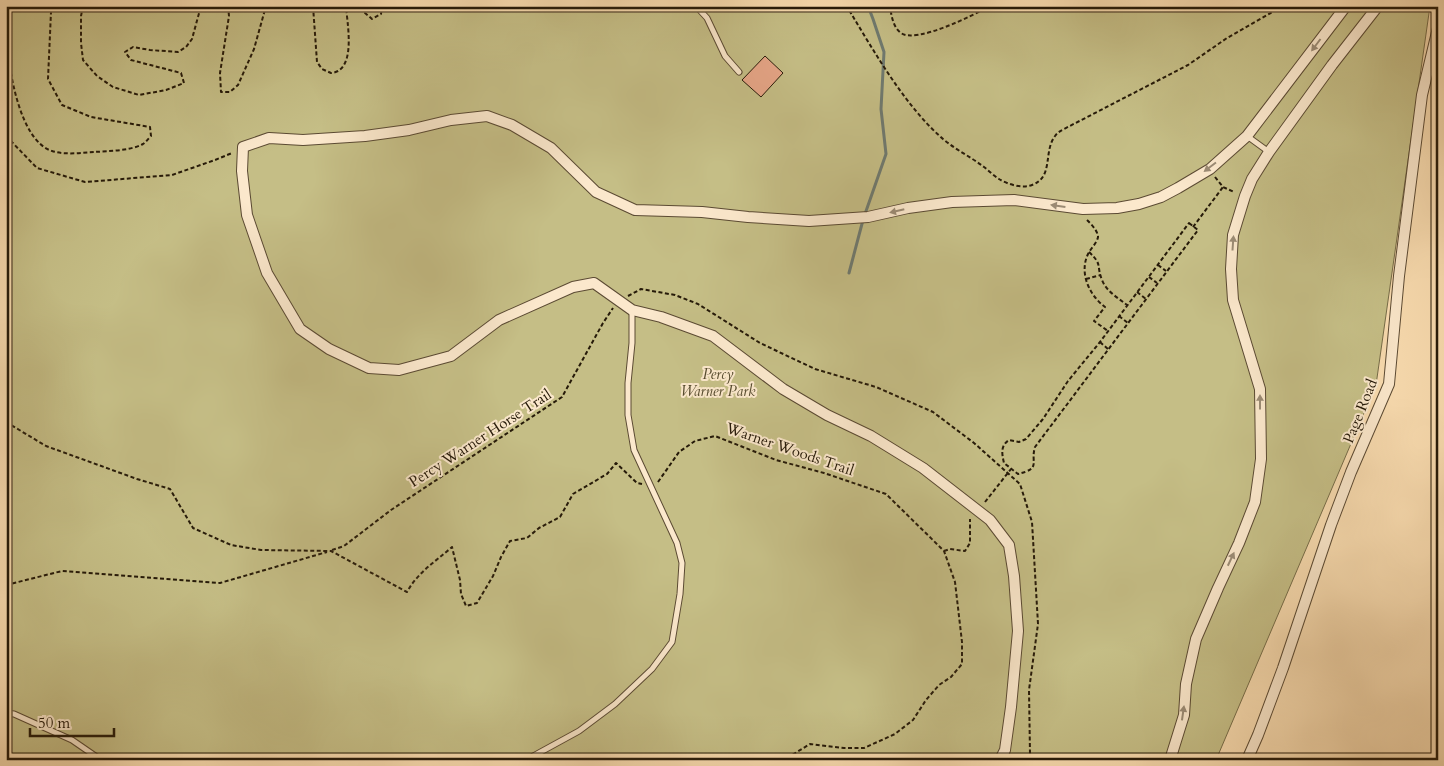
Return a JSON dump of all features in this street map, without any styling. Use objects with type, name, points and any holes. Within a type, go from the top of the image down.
[{"type":"street","points":[[1000,760],[1005,750],[1010,716],[1018,631],[1014,576],[1009,545],[990,520],[978,510],[915,463],[871,436],[827,416],[784,389],[713,336],[661,317],[632,310],[594,283],[573,287],[499,320],[451,356],[400,370],[369,368],[329,349],[300,329],[267,273],[247,215],[242,171],[243,148],[269,138],[303,140],[365,136],[409,130],[452,120],[487,116],[512,125],[551,148],[596,192],[635,210],[702,212],[809,221],[868,217],[908,208],[952,202],[1014,200],[1083,210],[1117,208],[1139,204],[1161,196],[1210,169],[1247,136],[1346,6]]},
{"type":"street","points":[[1170,760],[1184,716],[1186,684],[1196,639],[1239,543],[1255,502],[1261,459],[1260,389],[1233,300],[1233,235],[1252,179],[1269,152],[1332,64],[1378,6]]},
{"type":"street","name":"Page Road","points":[[1246,760],[1258,736],[1283,668],[1331,525],[1351,472],[1389,384],[1399,276],[1422,94],[1438,28]]},
{"type":"lane","points":[[696,6],[707,18],[726,56],[739,72]]},
{"type":"lane","points":[[1247,136],[1269,152]]},
{"type":"lane","points":[[526,760],[579,731],[615,704],[652,669],[672,642],[680,594],[682,563],[677,543],[634,450],[628,415],[632,310]]},
{"type":"lane","points":[[6,712],[72,740],[101,760]]},
{"type":"path","points":[[6,8],[7,42],[16,98],[35,140],[50,151],[68,154],[116,151],[144,144],[151,136],[150,127],[91,117],[62,105],[48,79],[51,12],[54,6]]},
{"type":"path","points":[[82,6],[81,42],[83,60],[97,76],[113,87],[139,95],[166,90],[184,83],[181,73],[132,60],[125,52],[133,47],[178,52],[186,47],[192,39],[201,6]]},
{"type":"path","points":[[228,6],[229,16],[220,73],[221,92],[230,92],[238,85],[254,49],[266,6]]},
{"type":"path","points":[[313,6],[317,62],[322,69],[330,73],[339,70],[345,62],[350,43],[346,6]]},
{"type":"path","points":[[366,6],[365,12],[372,19],[381,14],[382,6]]},
{"type":"path","points":[[786,6],[823,6]]},
{"type":"path","points":[[845,6],[920,117],[944,140],[999,179],[1015,186],[1025,187],[1032,185],[1042,178],[1046,171],[1050,147],[1055,135],[1188,65],[1227,38],[1283,6]]},
{"type":"path","points":[[887,6],[890,8],[896,28],[902,34],[910,37],[940,28],[990,6]]},
{"type":"path","points":[[6,136],[37,168],[85,182],[172,175],[243,148]]},
{"type":"path","points":[[1210,169],[1223,187],[1245,196]]},
{"type":"path","points":[[1194,227],[1223,187]]},
{"type":"path","points":[[1075,208],[1098,234],[1098,239],[1088,255],[1084,273],[1091,292],[1105,307],[1094,321],[1108,331]]},
{"type":"path","points":[[1189,223],[1198,230],[1034,446],[1033,467],[1025,473],[1018,474],[1004,463],[1003,446],[1009,440],[1019,442],[1026,439],[1043,419],[1068,381],[1158,265],[1189,223]]},
{"type":"path","points":[[1090,252],[1098,260],[1101,275],[1108,289],[1127,305]]},
{"type":"path","points":[[1158,265],[1166,272]]},
{"type":"path","points":[[1086,279],[1101,275]]},
{"type":"path","points":[[1149,277],[1158,284]]},
{"type":"path","points":[[618,300],[641,289],[674,295],[698,304],[760,343],[816,369],[876,387],[933,412],[974,443],[1020,484],[1032,522],[1038,624],[1029,690],[1030,754],[1028,760]]},
{"type":"path","points":[[1137,292],[1146,299]]},
{"type":"path","name":"Percy Warner Horse Trail","points":[[6,585],[62,571],[220,583],[344,546],[391,510],[562,397],[618,300]]},
{"type":"path","points":[[1119,316],[1128,323]]},
{"type":"path","points":[[1100,342],[1108,349]]},
{"type":"path","points":[[6,422],[46,446],[170,489],[193,528],[231,545],[261,550],[331,551],[407,592],[414,580],[452,547],[460,580],[461,594],[466,606],[477,603],[510,542],[527,538],[539,528],[560,516],[573,494],[607,474],[616,463],[636,483],[651,485]]},
{"type":"path","name":"Warner Woods Trail","points":[[651,485],[658,483],[679,452],[695,441],[715,436],[776,460],[824,473],[886,494],[944,550],[955,582],[962,642],[962,664],[951,677],[939,685],[913,720],[895,734],[864,748],[810,744],[784,760]]},
{"type":"path","points":[[944,550],[965,550],[970,543],[970,520],[1011,469]]},
{"type":"path","points":[[676,760],[681,756],[696,760]]},
{"type":"green space","name":"Percy Warner Park","points":[[6,6],[1430,6],[1376,385],[1216,760],[6,760]]},
{"type":"building","points":[[765,56],[783,73],[761,97],[742,80]]},
{"type":"waterway","points":[[865,214],[886,154],[881,109],[884,52],[868,6]]},
{"type":"waterway","points":[[849,273],[863,220]]}]
